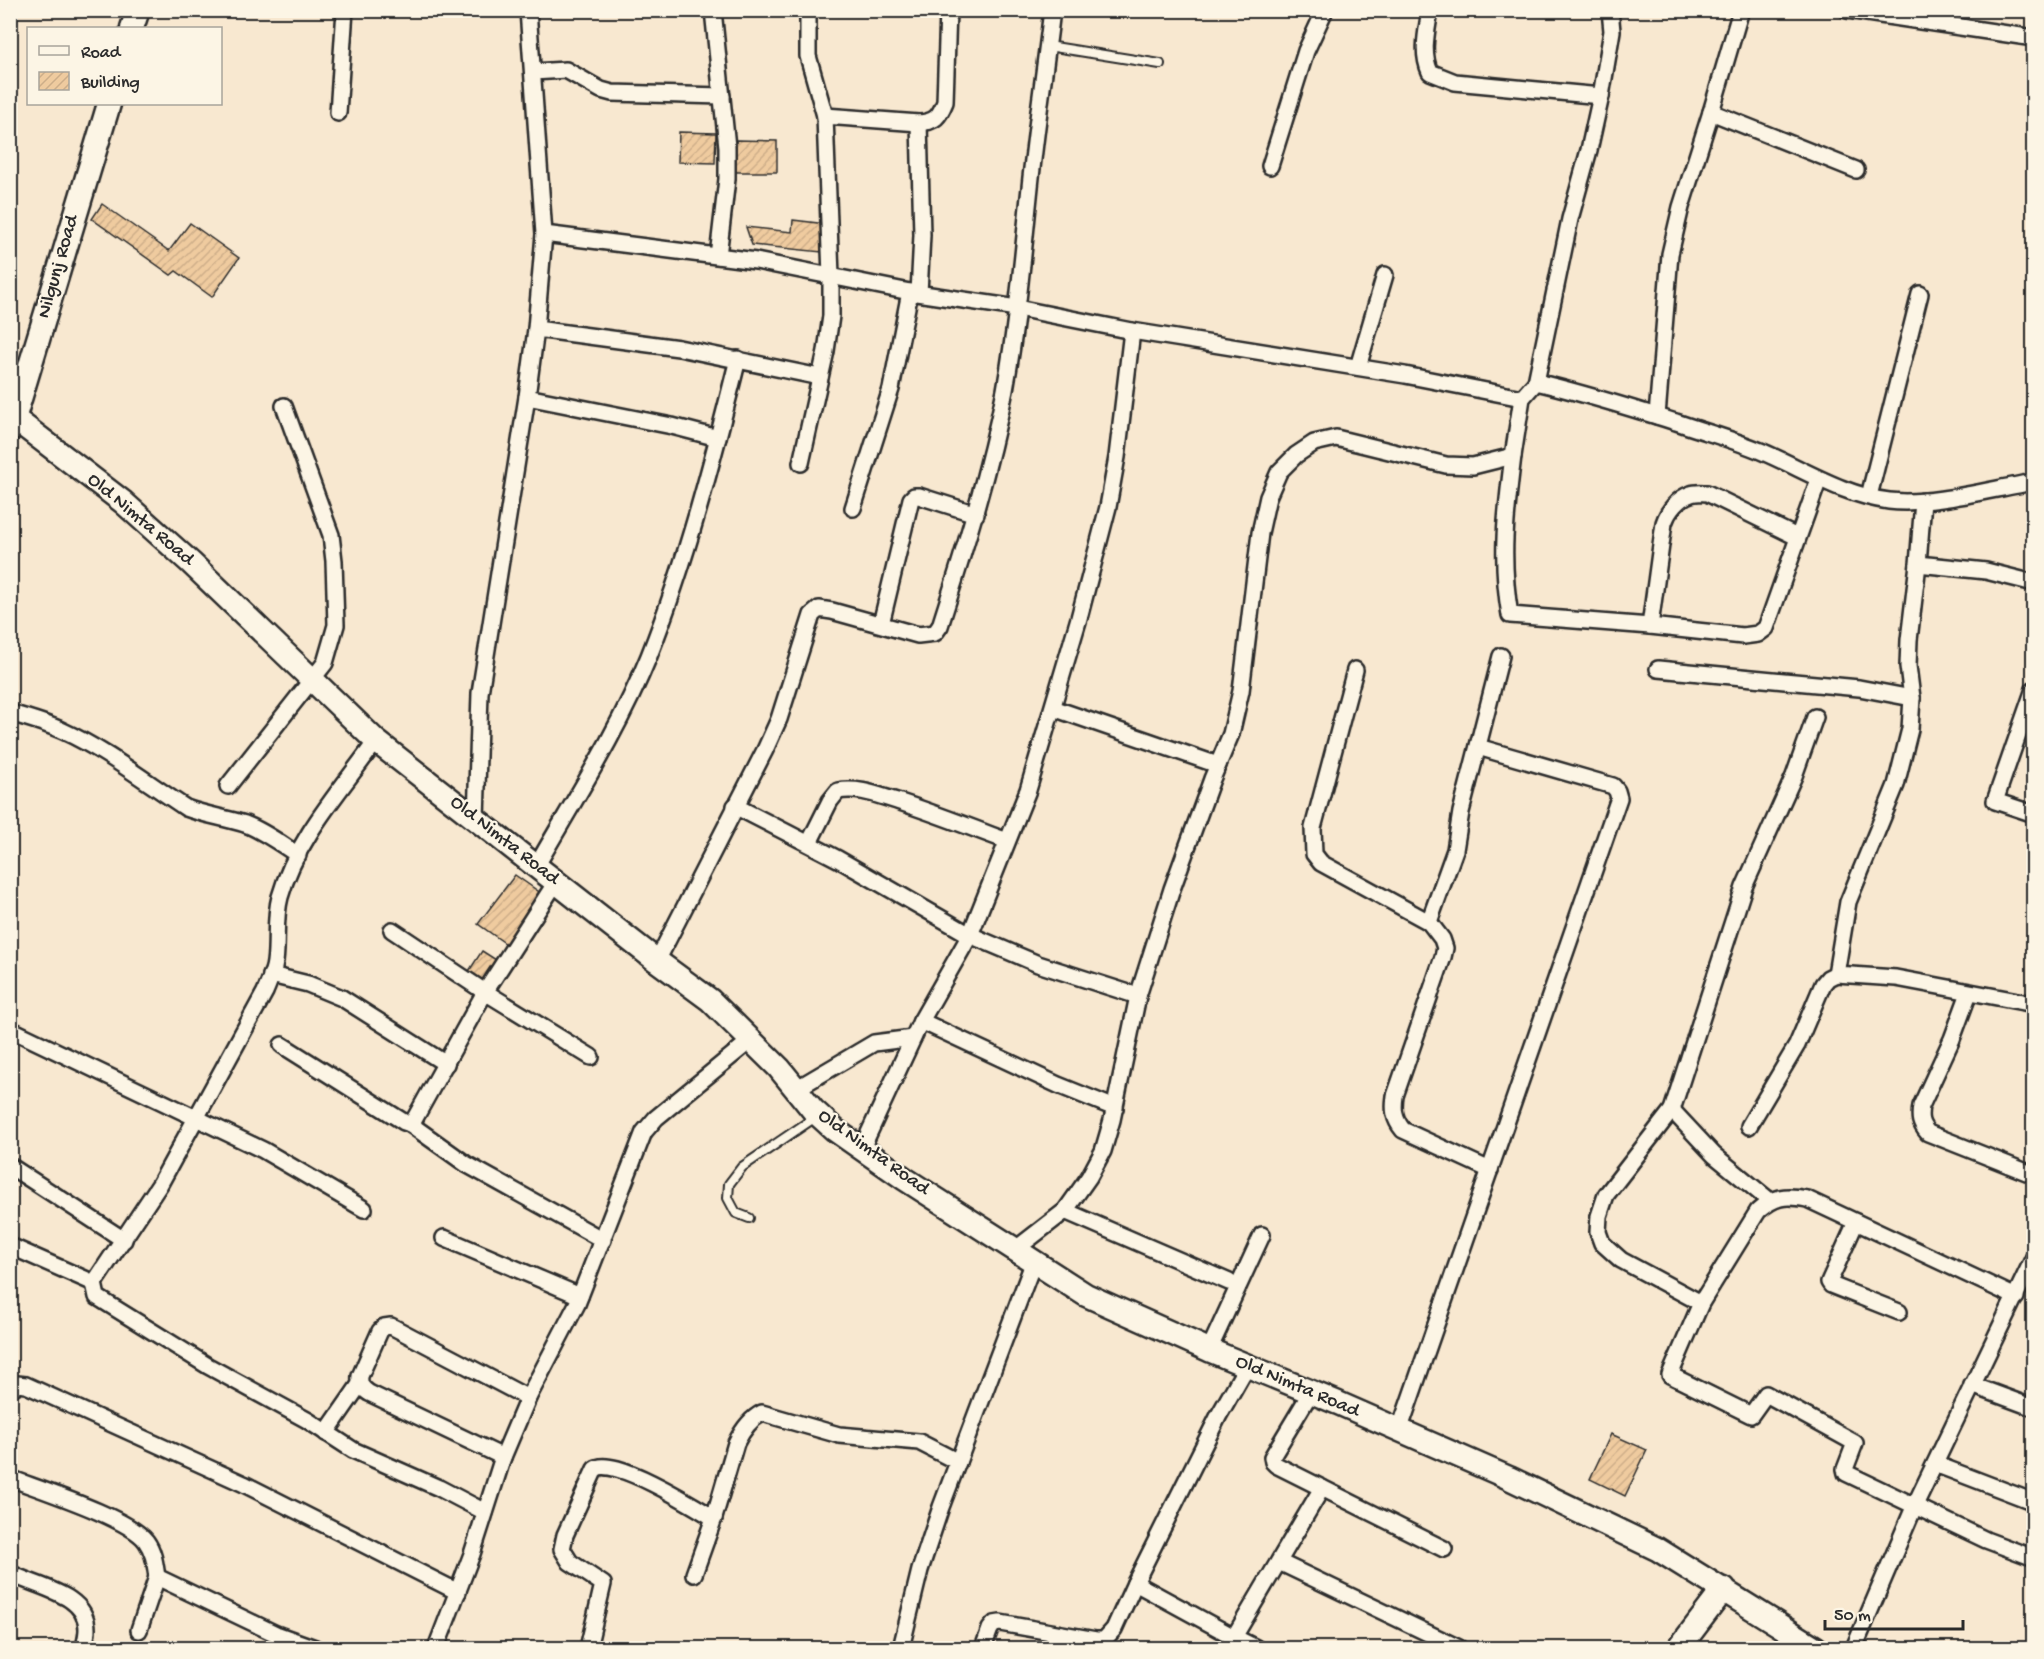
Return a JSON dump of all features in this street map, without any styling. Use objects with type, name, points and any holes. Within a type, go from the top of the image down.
[{"type":"street","points":[[132,27],[138,10]]},
{"type":"street","points":[[338,113],[345,10]]},
{"type":"street","points":[[476,819],[480,693],[527,397],[536,329],[544,234],[528,10]]},
{"type":"street","points":[[713,10],[727,147],[727,179],[718,256]]},
{"type":"street","points":[[801,463],[829,336],[831,276],[825,116],[808,56],[808,10]]},
{"type":"street","points":[[825,116],[919,123],[934,121],[945,102],[948,10]]},
{"type":"street","points":[[657,961],[779,719],[812,615],[819,609],[918,635],[935,633],[939,626],[976,514],[1005,389],[1017,308],[1052,10]]},
{"type":"street","points":[[1270,166],[1306,51],[1325,10]]},
{"type":"street","points":[[1430,10],[1425,50],[1426,64],[1430,72],[1455,82],[1601,96]]},
{"type":"street","points":[[1610,10],[1612,31],[1589,150],[1569,219],[1536,382],[1522,398],[1503,537],[1504,581],[1510,615],[1743,636],[1758,634],[1766,628],[1772,617],[1797,537],[1819,479]]},
{"type":"street","points":[[1656,416],[1670,254],[1681,207],[1741,10]]},
{"type":"street","points":[[1847,10],[2034,38]]},
{"type":"street","points":[[533,72],[566,70],[601,90],[612,93],[722,96]]},
{"type":"street","name":"Nilgunj Road","points":[[12,420],[109,105]]},
{"type":"street","points":[[1711,112],[1856,170]]},
{"type":"street","points":[[853,508],[891,389],[914,292],[922,235],[919,123]]},
{"type":"street","points":[[544,234],[756,261],[1132,331],[1358,367],[1522,398]]},
{"type":"street","points":[[1358,367],[1385,275]]},
{"type":"street","points":[[1869,496],[1920,294]]},
{"type":"street","points":[[536,329],[679,348],[820,377]]},
{"type":"street","points":[[862,1148],[921,1021],[970,935],[1028,790],[1079,618],[1108,507],[1117,458],[1132,331]]},
{"type":"street","points":[[537,865],[614,731],[649,656],[684,559],[738,359]]},
{"type":"street","points":[[1536,382],[1605,399],[1656,416],[1762,452],[1847,491],[1890,501],[1923,501],[2034,482]]},
{"type":"street","points":[[527,397],[672,426],[718,438]]},
{"type":"street","points":[[228,786],[325,663],[336,625],[331,535],[284,406]]},
{"type":"street","name":"Old Nimta Road","points":[[12,420],[123,502],[191,562],[376,741],[710,1000],[779,1068],[818,1115],[835,1130],[905,1179],[1086,1295],[1509,1478],[1657,1549],[1816,1648]]},
{"type":"street","points":[[901,1648],[920,1570],[958,1462],[1025,1255],[1065,1211],[1089,1177],[1102,1151],[1115,1108],[1138,996],[1172,890],[1231,735],[1241,691],[1260,533],[1268,497],[1279,472],[1296,455],[1314,443],[1336,438],[1446,465],[1473,466],[1513,456]]},
{"type":"street","points":[[1650,626],[1664,523],[1668,512],[1691,494],[1707,493],[1797,537]]},
{"type":"street","points":[[881,624],[911,500],[914,496],[976,514]]},
{"type":"street","points":[[1836,974],[1848,902],[1881,825],[1910,729],[1912,698],[1908,655],[1923,501]]},
{"type":"street","points":[[1918,564],[1986,571],[2034,583]]},
{"type":"street","points":[[1429,922],[1455,850],[1461,812],[1501,656]]},
{"type":"street","points":[[1659,669],[1859,688],[1912,698]]},
{"type":"street","points":[[1355,670],[1313,828],[1314,854],[1321,863],[1429,922],[1442,939],[1445,948],[1395,1096],[1393,1109],[1395,1121],[1403,1130],[1490,1170]]},
{"type":"street","points":[[2034,690],[1995,801],[2034,814]]},
{"type":"street","points":[[1053,708],[1218,765]]},
{"type":"street","points":[[10,713],[65,732],[94,748],[186,808],[261,831],[298,855]]},
{"type":"street","points":[[1701,1303],[1621,1260],[1602,1243],[1598,1232],[1599,1216],[1606,1195],[1672,1110],[1744,887],[1794,776],[1815,717]]},
{"type":"street","points":[[376,741],[313,828],[286,878],[276,912],[275,957],[271,975],[254,1017],[160,1184],[94,1283],[97,1297],[208,1366],[307,1420],[353,1450],[439,1488],[485,1512]]},
{"type":"street","points":[[1399,1431],[1619,798],[1613,786],[1478,747]]},
{"type":"street","points":[[809,843],[830,801],[838,791],[848,789],[862,790],[935,813],[1007,841]]},
{"type":"street","points":[[735,806],[809,843],[970,935],[1038,964],[1138,996]]},
{"type":"street","points":[[410,1124],[485,992],[556,882]]},
{"type":"street","points":[[392,930],[485,992],[591,1057]]},
{"type":"street","points":[[1749,1126],[1797,1045],[1823,984],[1836,974],[1896,978],[2034,1004]]},
{"type":"street","points":[[271,975],[308,984],[342,998],[446,1064]]},
{"type":"street","points":[[1969,993],[1952,1039],[1921,1106],[1919,1117],[1921,1125],[1928,1133],[2034,1175]]},
{"type":"street","points":[[921,1021],[1058,1086],[1115,1108]]},
{"type":"street","points":[[10,1029],[264,1150],[364,1209]]},
{"type":"street","points":[[796,1089],[874,1042],[913,1038]]},
{"type":"street","points":[[436,1648],[458,1592],[503,1457],[528,1398],[580,1296],[644,1132],[656,1118],[751,1040]]},
{"type":"street","points":[[282,1045],[410,1124],[466,1164],[603,1240]]},
{"type":"street","points":[[1672,1110],[1714,1155],[1770,1201]]},
{"type":"street","points":[[10,1166],[124,1240]]},
{"type":"street","points":[[2016,1297],[1807,1199],[1788,1196],[1770,1201],[1758,1211],[1701,1303],[1670,1375],[1751,1414],[1766,1394],[1855,1443],[1845,1469],[1846,1473],[1994,1544],[2034,1558]]},
{"type":"street","points":[[1065,1211],[1229,1281]]},
{"type":"street","points":[[1856,1222],[1829,1282],[1831,1285],[1899,1312]]},
{"type":"street","points":[[1209,1350],[1262,1235]]},
{"type":"street","points":[[444,1238],[580,1296]]},
{"type":"street","points":[[10,1246],[94,1283]]},
{"type":"street","points":[[1854,1648],[1915,1505],[2034,1257]]},
{"type":"street","points":[[503,1457],[369,1393],[362,1389],[360,1376],[380,1331],[384,1327],[391,1326],[528,1398]]},
{"type":"street","points":[[983,1648],[990,1629],[994,1624],[1000,1623],[1104,1640],[1114,1629],[1219,1414],[1247,1366]]},
{"type":"street","points":[[10,1390],[17,1384],[26,1385],[112,1423],[244,1484],[458,1592]]},
{"type":"street","points":[[326,1433],[360,1384]]},
{"type":"street","points":[[1972,1385],[2034,1408]]},
{"type":"street","points":[[1311,1392],[1272,1457],[1273,1462],[1444,1549]]},
{"type":"street","points":[[694,1574],[740,1435],[752,1420],[762,1413],[839,1435],[919,1442],[958,1462]]},
{"type":"street","points":[[1935,1464],[2034,1502]]},
{"type":"street","points":[[588,1648],[603,1584],[570,1563],[562,1549],[565,1535],[595,1469],[605,1465],[622,1470],[676,1495],[714,1518]]},
{"type":"street","points":[[10,1478],[112,1517],[145,1540],[151,1550],[157,1577],[139,1630]]},
{"type":"street","points":[[1231,1643],[1322,1488]]},
{"type":"street","points":[[1279,1562],[1459,1648]]},
{"type":"street","points":[[10,1573],[63,1595],[74,1602],[86,1621],[84,1648]]},
{"type":"street","points":[[157,1577],[285,1644],[315,1648]]},
{"type":"street","points":[[1135,1584],[1231,1643],[1256,1648]]},
{"type":"street","points":[[1679,1648],[1724,1589]]},
{"type":"lane","points":[[1048,46],[1160,64]]},
{"type":"lane","points":[[749,1218],[736,1213],[728,1198],[729,1184],[742,1167],[818,1115]]},
{"type":"building","points":[[679,132],[716,133],[715,163],[678,162]]},
{"type":"building","points":[[736,140],[777,141],[777,172],[736,172]]},
{"type":"building","points":[[102,204],[169,251],[190,223],[239,258],[212,297],[176,271],[171,275],[92,219]]},
{"type":"building","points":[[793,220],[826,224],[822,252],[752,245],[746,227],[792,232]]},
{"type":"building","points":[[515,875],[545,896],[509,946],[478,924]]},
{"type":"building","points":[[482,951],[504,965],[490,989],[467,974]]},
{"type":"building","points":[[1611,1434],[1647,1450],[1625,1496],[1590,1479]]}]
